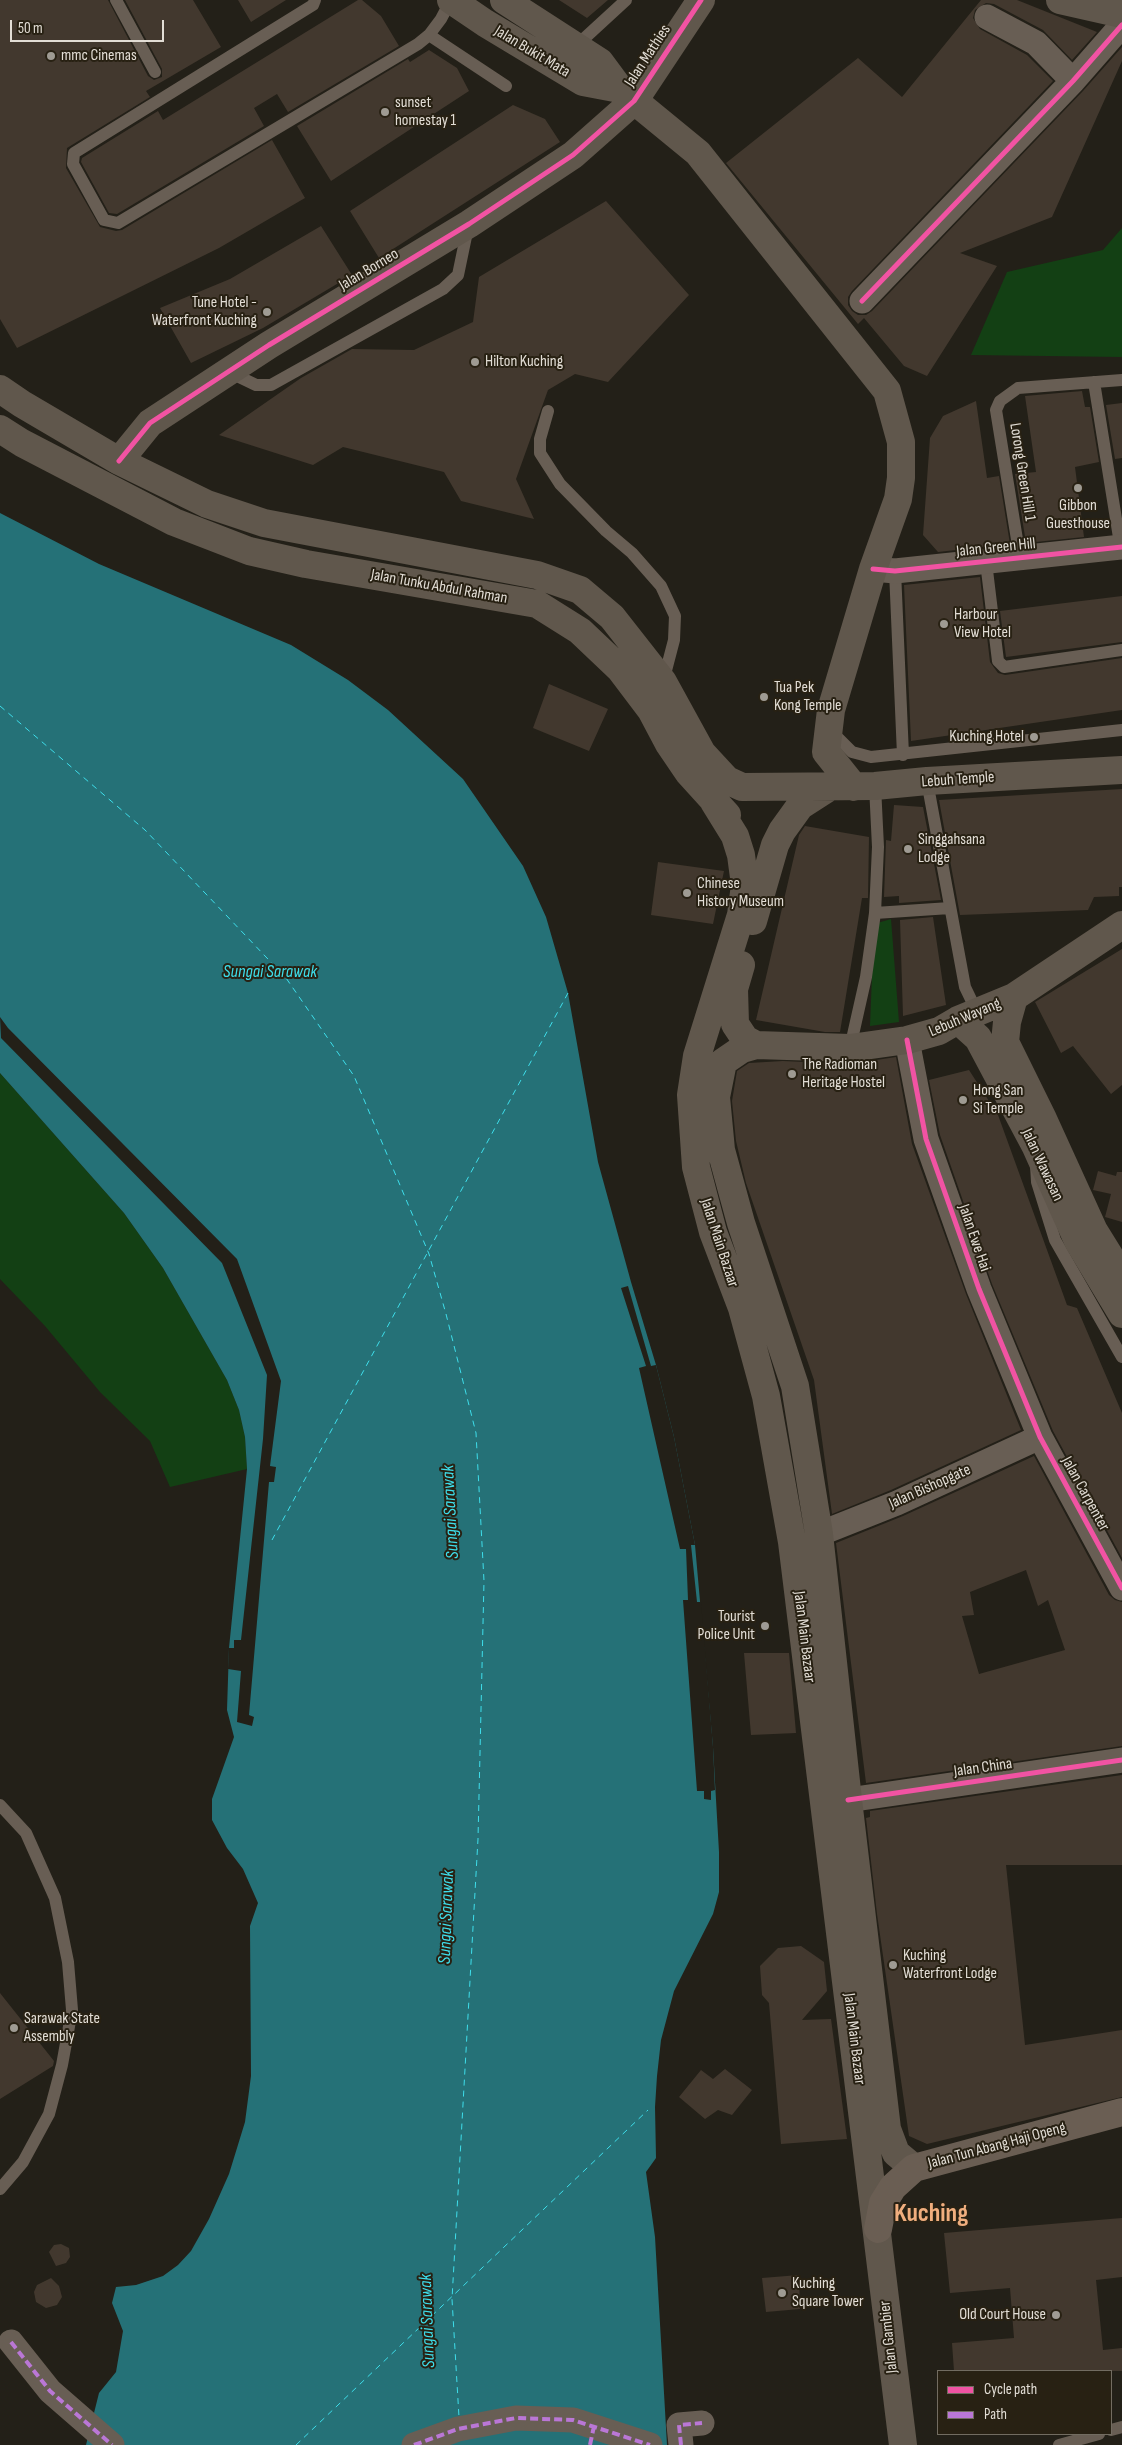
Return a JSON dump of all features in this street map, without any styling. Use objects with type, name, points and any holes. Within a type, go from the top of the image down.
[{"type":"main road","name":"Jalan Bukit Mata","points":[[451,0],[485,24],[583,82],[627,95]]},
{"type":"main road","points":[[504,0],[600,62],[627,95],[698,152],[887,391],[901,442],[901,478],[884,570],[831,710],[828,728],[826,752],[852,787],[800,806],[789,820],[776,845],[734,989],[735,1024],[745,1039],[756,1045]]},
{"type":"main road","name":"Jalan Mathies","points":[[627,95],[700,0]]},
{"type":"main road","points":[[1060,0],[1122,14]]},
{"type":"main road","name":"Jalan Borneo","points":[[119,461],[150,423],[469,224],[573,154],[627,95]]},
{"type":"main road","name":"Jalan Tunku Abdul Rahman","points":[[0,389],[119,461],[207,504],[264,523],[537,575],[580,590],[612,617],[663,682],[702,753],[727,780],[742,787],[794,786]]},
{"type":"main road","name":"Jalan Tunku Abdul Rahman","points":[[0,429],[22,443],[174,522],[249,551],[306,564],[537,604],[580,631],[620,669],[651,710],[669,744],[688,772],[714,802],[732,819],[750,842],[760,868],[762,889]]},
{"type":"main road","name":"Lebuh Temple","points":[[794,786],[852,787],[1122,770]]},
{"type":"main road","name":"Jalan Main Bazaar","points":[[714,802],[735,836],[741,854],[744,885],[741,915],[697,1056],[691,1095],[696,1167],[713,1232],[742,1308],[766,1396],[792,1542],[878,2229]]},
{"type":"main road","name":"Lebuh Wayang","points":[[756,1045],[850,1048],[907,1040],[938,1031],[967,1016],[1014,997],[1122,925]]},
{"type":"main road","points":[[710,1012],[734,989]]},
{"type":"main road","name":"Jalan Wawasan","points":[[1014,997],[1007,1022],[1005,1042],[1094,1231],[1122,1276]]},
{"type":"main road","name":"Jalan Wawasan","points":[[967,1016],[1036,1147],[1078,1241],[1122,1314]]},
{"type":"main road","name":"Jalan Main Bazaar","points":[[756,1045],[732,1053],[723,1062],[716,1096],[721,1150],[742,1223],[795,1386],[819,1534],[887,2129],[896,2152],[914,2168]]},
{"type":"main road","name":"Jalan Tun Abang Haji Openg","points":[[878,2229],[883,2204],[893,2187],[914,2168],[1122,2112]]},
{"type":"main road","name":"Jalan Gambier","points":[[878,2229],[892,2369],[899,2410],[909,2442]]},
{"type":"street","points":[[988,17],[1036,44],[1073,81]]},
{"type":"street","points":[[862,301],[1073,81],[1122,25]]},
{"type":"street","name":"Jalan Green Hill","points":[[884,570],[1122,550]]},
{"type":"street","name":"Jalan Ewe Hai","points":[[907,1040],[926,1139],[979,1289],[1040,1437]]},
{"type":"street","name":"Jalan Bishopgate","points":[[819,1534],[897,1503],[1040,1437]]},
{"type":"street","name":"Jalan Carpenter","points":[[1040,1437],[1122,1588]]},
{"type":"street","name":"Jalan China","points":[[848,1800],[1122,1760]]},
{"type":"street","points":[[11,2342],[50,2391],[112,2445]]},
{"type":"street","points":[[414,2445],[458,2429],[516,2418],[572,2420],[592,2436],[650,2445]]},
{"type":"street","points":[[681,2445],[679,2425],[702,2423]]},
{"type":"lane","points":[[116,0],[155,72]]},
{"type":"lane","points":[[315,0],[313,6],[74,153],[73,164],[104,220],[118,223],[418,44],[429,35],[451,0]]},
{"type":"lane","points":[[576,46],[626,0]]},
{"type":"lane","points":[[429,35],[506,86]]},
{"type":"lane","points":[[229,372],[256,385],[271,385],[443,289],[458,275],[469,224]]},
{"type":"lane","points":[[1122,380],[1094,382],[1122,550]]},
{"type":"lane","name":"Lorong Green Hill 1","points":[[1020,558],[996,410],[1000,401],[1018,388],[1094,382]]},
{"type":"lane","points":[[548,411],[540,439],[540,454],[560,484],[606,532],[632,553],[661,586],[675,616],[674,640],[663,682]]},
{"type":"lane","points":[[986,562],[998,661],[1004,668],[1122,650]]},
{"type":"lane","points":[[884,570],[903,755]]},
{"type":"lane","points":[[828,728],[852,752],[871,757],[1122,730]]},
{"type":"lane","points":[[927,781],[965,987],[967,1016]]},
{"type":"lane","points":[[850,1048],[866,977],[875,913],[878,847],[852,787]]},
{"type":"lane","points":[[875,913],[950,908]]},
{"type":"lane","points":[[1036,1147],[1037,1182],[1055,1240],[1122,1357]]},
{"type":"lane","points":[[0,1805],[26,1833],[55,1898],[68,1962],[72,2010],[62,2065],[49,2114],[23,2162],[0,2189]]},
{"type":"lane","points":[[1060,2445],[1095,2435]]},
{"type":"green space","points":[[1122,228],[1122,357],[971,355],[1007,272],[1103,250]]},
{"type":"green space","points":[[891,919],[899,1022],[870,1026],[874,924]]},
{"type":"green space","points":[[0,1073],[124,1213],[163,1268],[227,1380],[239,1410],[245,1437],[247,1469],[170,1487],[150,1441],[100,1392],[45,1326],[0,1279]]},
{"type":"water","name":"Sungai Sarawak","points":[[0,513],[99,564],[291,645],[348,680],[388,710],[463,779],[523,866],[546,917],[568,993],[598,1162],[656,1365],[674,1437],[695,1545],[713,1747],[719,1852],[719,1892],[713,1914],[674,1991],[661,2040],[655,2107],[656,2158],[646,2172],[655,2237],[667,2445],[86,2445],[99,2393],[116,2372],[123,2331],[112,2303],[116,2287],[136,2285],[163,2276],[178,2265],[191,2251],[209,2219],[229,2174],[245,2122],[251,2076],[250,1926],[258,1903],[243,1869],[227,1848],[212,1820],[212,1799],[234,1737],[227,1710],[229,1648],[247,1469],[245,1437],[239,1410],[227,1380],[163,1268],[124,1213],[0,1073]]},
{"type":"pier","points":[[0,1017],[8,1028],[237,1259],[281,1381],[270,1466],[276,1467],[274,1482],[269,1482],[249,1715],[254,1717],[252,1726],[237,1722],[241,1671],[228,1669],[229,1648],[234,1648],[234,1640],[241,1640],[263,1439],[267,1375],[222,1263],[1,1038]]},
{"type":"pier","points":[[628,1286],[651,1366],[656,1365],[674,1437],[695,1545],[691,1545],[697,1602],[701,1602],[713,1747],[715,1790],[711,1791],[711,1800],[704,1799],[704,1791],[697,1791],[683,1600],[688,1600],[686,1549],[680,1549],[639,1368],[646,1366],[621,1288]]},
{"type":"building","points":[[0,0],[108,0],[148,76],[154,80],[162,77],[162,69],[125,0],[193,0],[221,47],[146,91],[150,97],[67,148],[66,168],[100,227],[116,231],[122,230],[272,140],[305,198],[219,248],[17,348],[0,319]]},
{"type":"building","points":[[238,0],[286,0],[251,22]]},
{"type":"building","points":[[358,0],[362,0],[381,16],[399,46],[288,112],[277,94],[254,108],[264,126],[117,214],[109,213],[81,162],[82,158],[158,111],[163,120]]},
{"type":"building","points":[[559,0],[608,0],[587,18]]},
{"type":"building","points":[[981,0],[1017,0],[1097,32],[1072,60],[1043,30],[994,4],[986,3],[975,10],[973,18],[980,29],[1027,55],[1053,81],[852,291],[848,297],[848,305],[858,315],[866,315],[872,311],[1083,91],[1122,47],[1122,61],[1052,217],[960,253],[997,266],[927,376],[904,366],[864,318],[858,324],[726,163],[858,58],[902,97]]},
{"type":"building","name":"sunset homestay 1","points":[[429,50],[457,68],[469,91],[331,181],[297,126],[408,59],[410,62]]},
{"type":"building","points":[[513,105],[545,119],[560,142],[379,258],[350,211]]},
{"type":"building","name":"Hilton Kuching","points":[[606,201],[689,295],[608,382],[575,374],[548,390],[516,479],[534,519],[461,501],[444,472],[343,447],[313,465],[219,435],[301,378],[352,349],[414,350],[473,322],[479,277]]},
{"type":"building","points":[[321,226],[352,275],[263,328],[191,363],[160,308],[230,279]]},
{"type":"building","points":[[1082,391],[1085,407],[1090,407],[1099,462],[1075,467],[1084,537],[1026,543],[1015,474],[1036,472],[1025,396]]},
{"type":"building","points":[[976,401],[987,478],[999,476],[1010,544],[938,552],[923,535],[930,438],[943,416]]},
{"type":"building","points":[[1122,403],[1122,458],[1115,459],[1106,405]]},
{"type":"building","name":"Harbour View Hotel","points":[[980,577],[990,662],[998,673],[1005,675],[1122,658],[1122,710],[911,741],[904,585]]},
{"type":"building","points":[[1122,596],[1122,642],[1006,657],[1000,611]]},
{"type":"building","points":[[549,684],[608,709],[589,751],[533,728]]},
{"type":"building","points":[[1122,789],[1122,887],[1119,887],[1119,896],[1094,897],[1088,910],[960,915],[939,800]]},
{"type":"building","points":[[894,805],[923,807],[941,900],[899,903],[899,896],[884,897],[886,840],[891,841]]},
{"type":"building","points":[[805,826],[869,837],[868,898],[862,898],[840,1032],[825,1032],[756,1020],[799,835]]},
{"type":"building","name":"Chinese History Museum","points":[[658,862],[724,871],[713,924],[651,915]]},
{"type":"building","points":[[933,917],[946,1005],[903,1016],[900,920]]},
{"type":"building","points":[[1122,949],[1122,1085],[1111,1094],[1073,1046],[1061,1053],[1035,1002]]},
{"type":"building","points":[[896,1057],[912,1144],[966,1294],[1021,1430],[891,1490],[832,1514],[814,1380],[746,1183],[736,1141],[732,1101],[737,1071],[749,1063],[783,1061],[850,1064]]},
{"type":"building","points":[[969,1070],[998,1115],[1067,1305],[1077,1308],[1122,1413],[1122,1558],[1053,1431],[992,1284],[940,1135],[929,1080]]},
{"type":"building","points":[[1098,1171],[1116,1176],[1117,1172],[1122,1172],[1122,1222],[1105,1217],[1111,1194],[1093,1190]]},
{"type":"building","points":[[1034,1456],[1109,1595],[1115,1600],[1122,1602],[1122,1746],[866,1783],[836,1543],[903,1516]],"holes":[[[1026,1570],[1038,1606],[1048,1600],[1065,1650],[979,1674],[962,1616],[974,1615],[970,1592]]]},
{"type":"building","points":[[744,1653],[789,1653],[796,1733],[751,1735]]},
{"type":"building","points":[[1122,1775],[1122,1865],[1006,1865],[1025,2045],[1122,2030],[1122,2097],[927,2144],[909,2136],[877,1914],[866,1818],[870,1817],[870,1811]]},
{"type":"building","points":[[801,1946],[824,1962],[827,1991],[802,2020],[831,2019],[847,2139],[781,2144],[769,2003],[762,1995],[760,1966],[778,1948]]},
{"type":"building","name":"Sarawak State Assembly","points":[[0,1993],[54,2061],[53,2066],[0,2099]]},
{"type":"building","points":[[725,2069],[752,2090],[732,2115],[718,2110],[705,2119],[679,2097],[701,2070],[713,2079]]},
{"type":"building","name":"Old Court House","points":[[1122,2218],[1122,2277],[1096,2280],[1103,2350],[1122,2348],[1122,2371],[954,2370],[952,2343],[1014,2338],[1010,2288],[950,2293],[944,2233]]},
{"type":"building","points":[[61,2244],[69,2248],[70,2257],[66,2263],[56,2266],[49,2252],[54,2245]]},
{"type":"building","name":"Kuching Square Tower","points":[[799,2275],[800,2309],[766,2312],[762,2278]]},
{"type":"building","points":[[51,2278],[59,2286],[62,2297],[57,2305],[46,2308],[36,2302],[34,2292],[37,2285]]},
{"type":"ferry route","points":[[0,706],[145,830],[286,978],[354,1076],[429,1254],[446,1314],[476,1433],[484,1581],[478,1839],[452,2299],[459,2417]]},
{"type":"ferry route","points":[[272,1540],[568,993]]},
{"type":"ferry route","points":[[296,2445],[648,2110]]},
{"type":"marked path","points":[[11,2342],[50,2391],[112,2445]]},
{"type":"marked path","points":[[414,2445],[458,2429],[516,2418],[573,2420],[650,2445]]},
{"type":"marked path","points":[[681,2445],[679,2425],[702,2423]]},
{"type":"marked path","points":[[590,2445],[594,2426]]},
{"type":"cycle path","points":[[119,461],[150,423],[269,345],[469,224],[573,155],[634,101],[701,0]]},
{"type":"cycle path","points":[[862,301],[1073,81],[1122,25]]},
{"type":"cycle path","points":[[873,569],[895,571],[1122,547]]},
{"type":"cycle path","points":[[907,1040],[926,1139],[979,1289],[1040,1437],[1122,1588]]},
{"type":"cycle path","points":[[848,1800],[1122,1760]]},
{"type":"place","name":"mmc Cinemas","points":[[51,56]]},
{"type":"place","name":"sunset homestay 1","points":[[385,112]]},
{"type":"place","name":"Tune Hotel - Waterfront Kuching","points":[[267,312]]},
{"type":"place","name":"Hilton Kuching","points":[[475,362]]},
{"type":"place","name":"Gibbon Guesthouse","points":[[1078,488]]},
{"type":"place","name":"Harbour View Hotel","points":[[944,624]]},
{"type":"place","name":"Tua Pek Kong Temple","points":[[764,697]]},
{"type":"place","name":"Kuching Hotel","points":[[1034,737]]},
{"type":"place","name":"Singgahsana Lodge","points":[[908,849]]},
{"type":"place","name":"Chinese History Museum","points":[[687,893]]},
{"type":"place","name":"The Radioman Heritage Hostel","points":[[792,1074]]},
{"type":"place","name":"Hong San Si Temple","points":[[963,1100]]},
{"type":"place","name":"Tourist Police Unit","points":[[765,1626]]},
{"type":"place","name":"Kuching Waterfront Lodge","points":[[893,1965]]},
{"type":"place","name":"Sarawak State Assembly","points":[[14,2028]]},
{"type":"place","name":"Kuching Square Tower","points":[[782,2293]]},
{"type":"place","name":"Old Court House","points":[[1056,2315]]},
{"type":"district","name":"Kuching","points":[[931,2214]]}]
